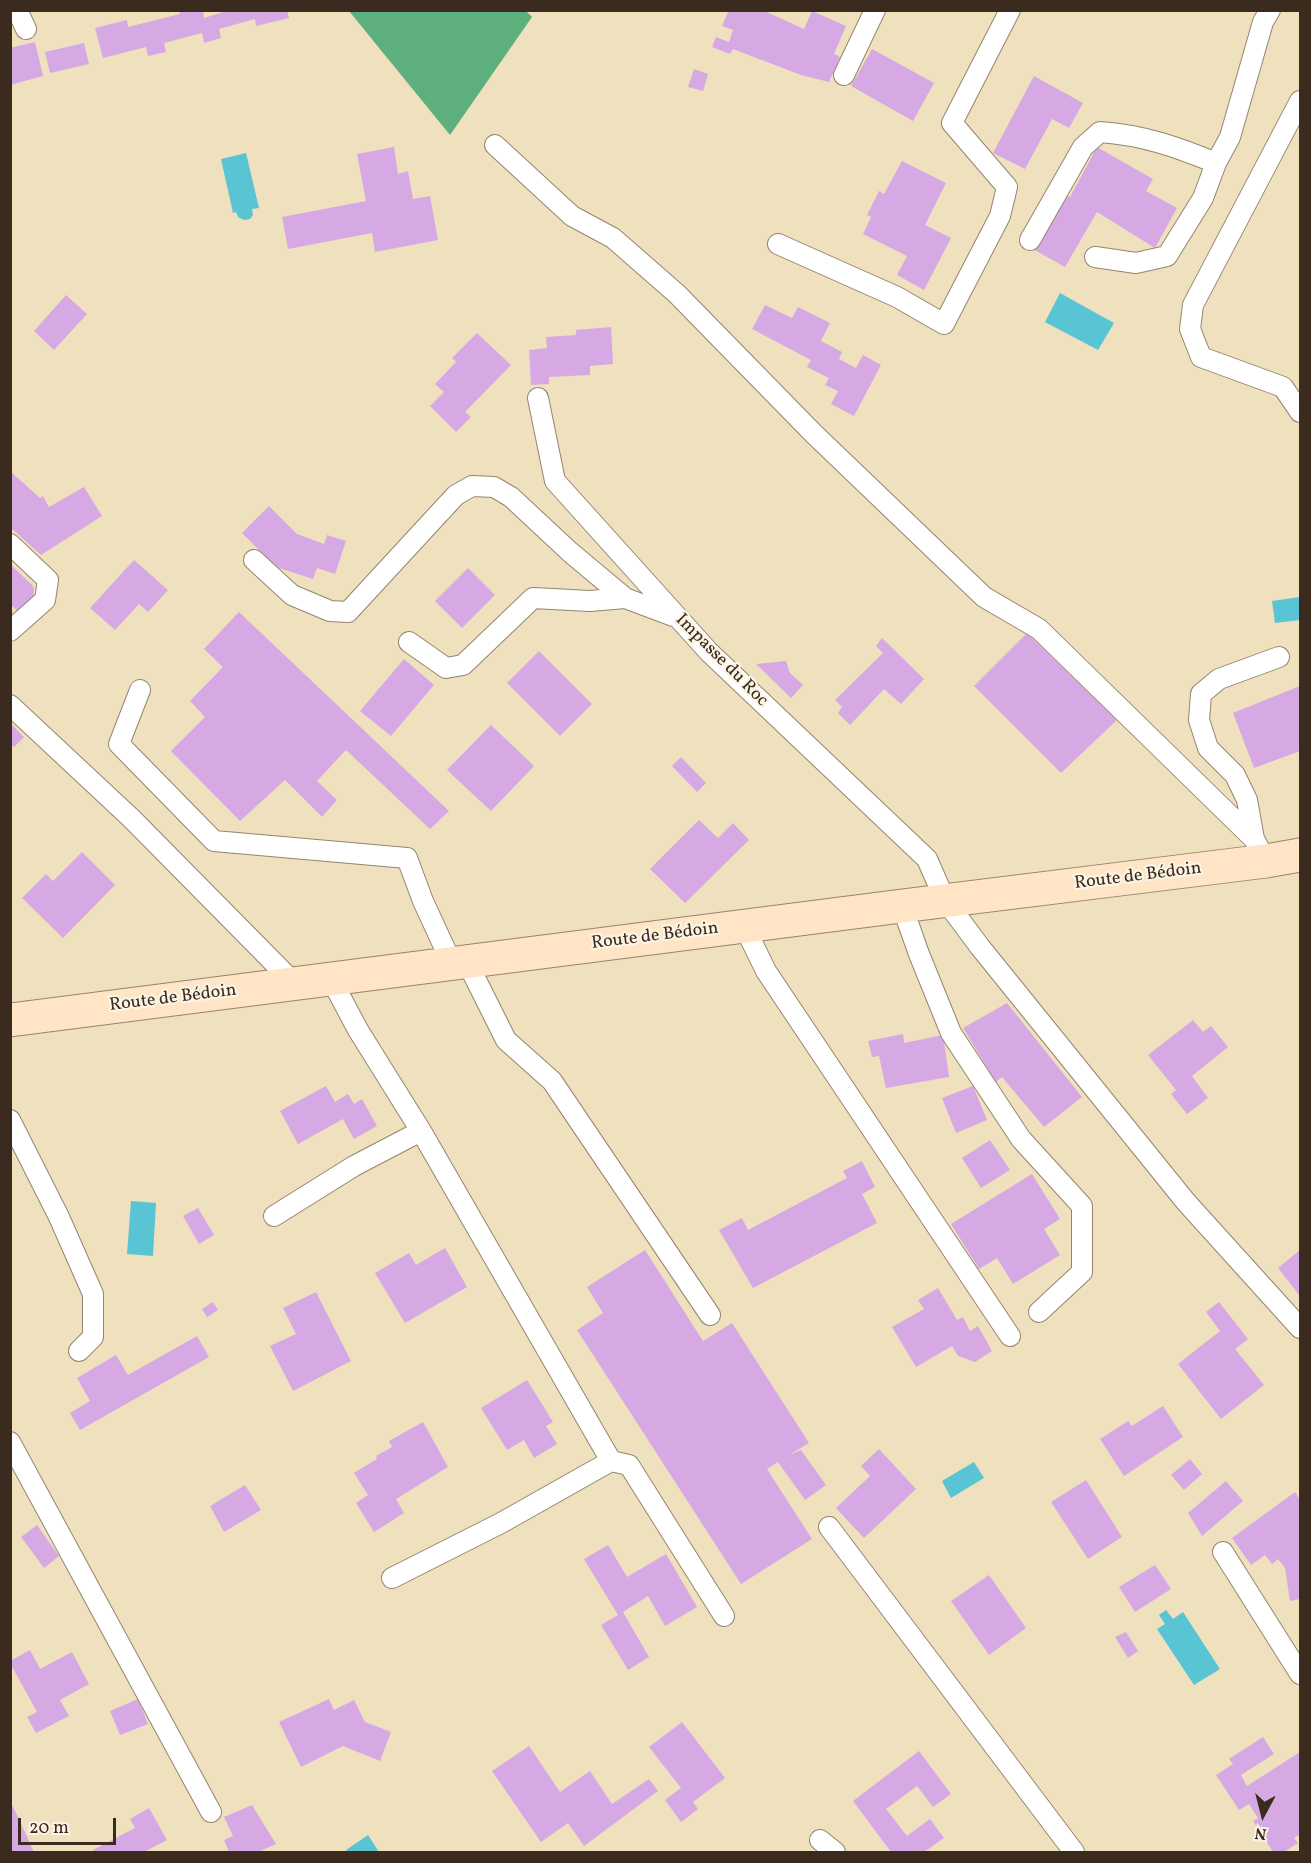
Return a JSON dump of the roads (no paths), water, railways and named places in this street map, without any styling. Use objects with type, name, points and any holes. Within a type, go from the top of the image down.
[{"type":"main road","name":"Route de Bédoin","points":[[10,1020],[903,906],[1260,850],[1300,855]]},
{"type":"lane","points":[[17,10],[27,29]]},
{"type":"lane","points":[[844,75],[875,10]]},
{"type":"lane","points":[[778,244],[897,297],[944,324],[1000,216],[1007,187],[952,123],[1010,10]]},
{"type":"lane","points":[[1095,257],[1136,263],[1167,256],[1203,198],[1216,163],[1230,137],[1263,22],[1270,10]]},
{"type":"lane","points":[[1300,101],[1193,304],[1190,329],[1201,357],[1282,387],[1300,412]]},
{"type":"lane","points":[[1030,240],[1083,147],[1100,132],[1124,134],[1167,144],[1216,163]]},
{"type":"lane","points":[[495,145],[572,216],[613,238],[677,294],[814,434],[984,597],[1039,629],[1260,850]]},
{"type":"lane","name":"Impasse du Roc","points":[[538,398],[555,482],[709,652],[927,859],[945,900],[980,947],[1186,1202],[1300,1328]]},
{"type":"lane","points":[[254,560],[292,595],[330,611],[348,612],[456,495],[472,486],[494,487],[511,497],[570,552],[626,598],[678,618]]},
{"type":"lane","points":[[10,544],[48,580],[45,600],[10,631]]},
{"type":"lane","points":[[409,642],[446,668],[463,665],[533,598],[590,601],[626,598]]},
{"type":"lane","points":[[1260,850],[1247,800],[1235,776],[1208,748],[1200,720],[1201,694],[1220,679],[1280,657]]},
{"type":"lane","points":[[140,690],[119,744],[214,841],[407,858],[423,901],[506,1040],[552,1081],[710,1315]]},
{"type":"lane","points":[[10,705],[132,819],[295,984]]},
{"type":"lane","points":[[903,906],[919,954],[951,1032],[1021,1139],[1082,1206],[1082,1272],[1039,1312]]},
{"type":"lane","points":[[744,926],[766,972],[1010,1336]]},
{"type":"lane","points":[[331,980],[358,1030],[421,1131],[612,1461]]},
{"type":"lane","points":[[10,1120],[59,1217],[93,1294],[93,1336],[79,1351]]},
{"type":"lane","points":[[274,1216],[354,1166],[421,1131]]},
{"type":"lane","points":[[10,1442],[210,1812]]},
{"type":"lane","points":[[392,1578],[612,1461],[629,1465],[724,1616]]},
{"type":"lane","points":[[829,1527],[1074,1852]]},
{"type":"lane","points":[[1223,1552],[1300,1674]]},
{"type":"water","points":[[246,153],[259,208],[252,209],[253,215],[250,219],[244,220],[238,217],[236,212],[233,213],[221,159]]},
{"type":"water","points":[[1060,293],[1114,323],[1098,350],[1045,322]]},
{"type":"water","points":[[1300,597],[1300,620],[1275,623],[1272,601]]},
{"type":"water","points":[[131,1201],[156,1203],[153,1256],[127,1254]]},
{"type":"water","points":[[974,1462],[984,1478],[951,1498],[942,1481]]},
{"type":"water","points":[[1166,1610],[1173,1619],[1183,1612],[1220,1669],[1194,1685],[1157,1629],[1165,1624],[1159,1615]]},
{"type":"water","points":[[368,1835],[379,1852],[348,1852],[346,1850]]}]
